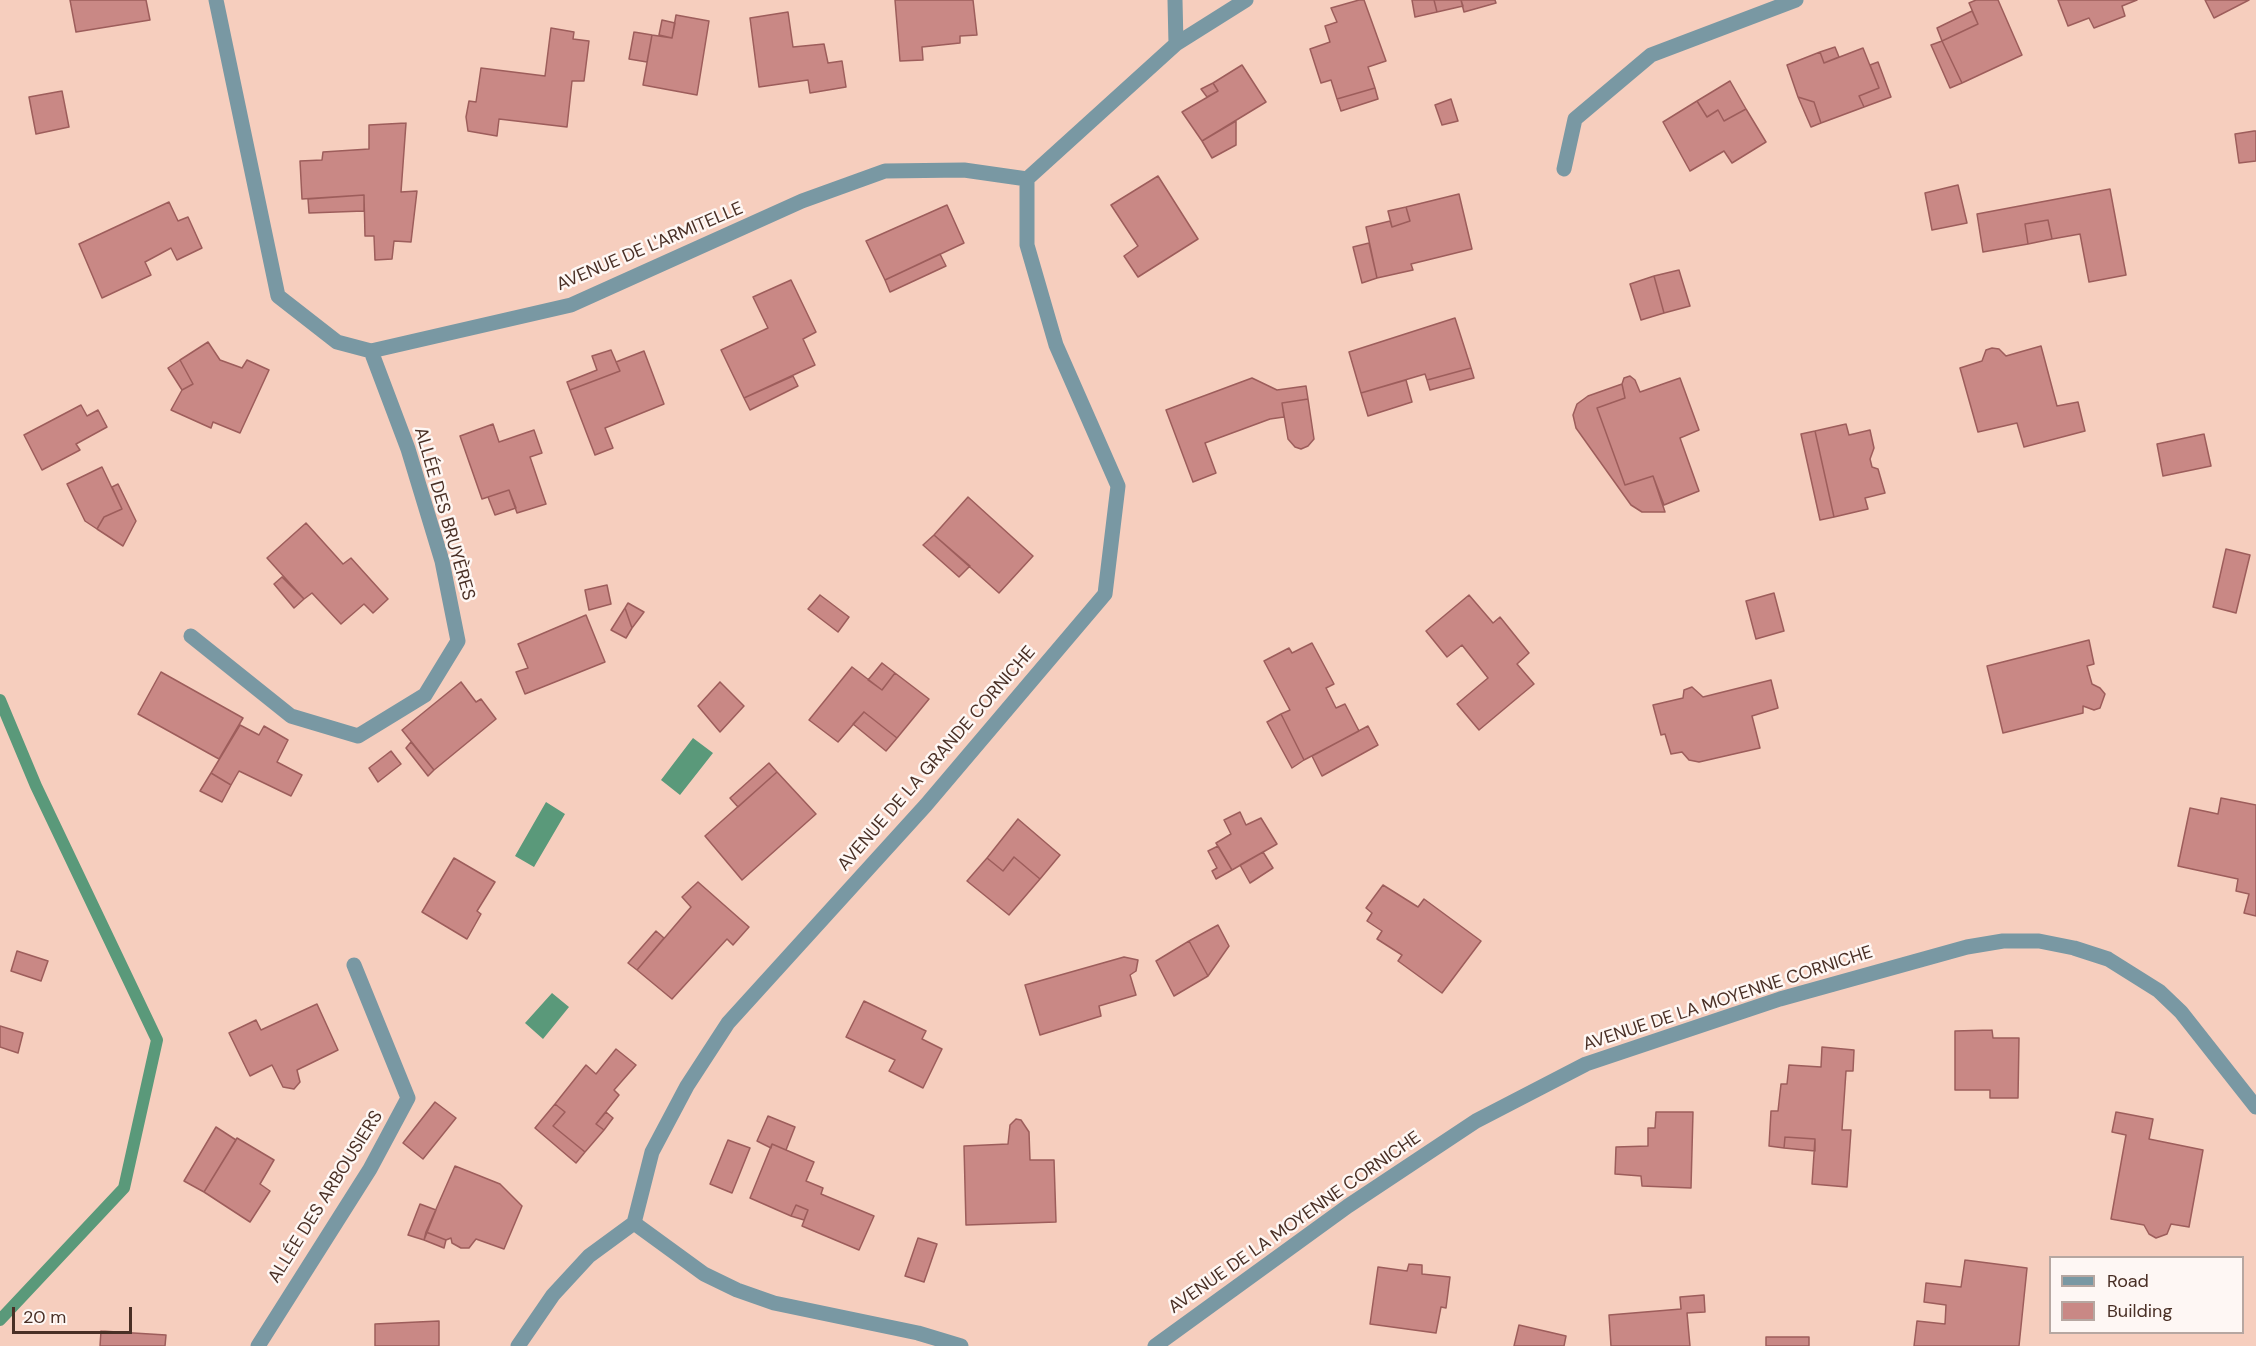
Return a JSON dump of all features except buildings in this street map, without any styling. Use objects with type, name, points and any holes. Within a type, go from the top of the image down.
[{"type":"street","name":"AVENUE DE L'ARMITELLE","points":[[216,0],[279,296],[337,342],[371,351],[572,305],[802,201],[885,171],[964,170],[1027,179]]},
{"type":"street","points":[[1175,0],[1176,44]]},
{"type":"street","points":[[1027,179],[1176,44],[1246,0]]},
{"type":"street","points":[[1564,169],[1575,119],[1652,55],[1796,0]]},
{"type":"street","name":"AVENUE DE LA GRANDE CORNICHE","points":[[634,1223],[652,1152],[687,1086],[728,1023],[926,805],[1105,594],[1118,486],[1056,345],[1027,245],[1027,179]]},
{"type":"street","name":"ALLÉE DES BRUYÈRES","points":[[191,636],[291,716],[358,736],[425,695],[458,641],[441,561],[408,449],[371,351]]},
{"type":"street","name":"AVENUE DE LA MOYENNE CORNICHE","points":[[1155,1346],[1348,1206],[1466,1127],[1586,1064],[1780,999],[1967,947],[2003,941],[2039,941],[2074,948],[2108,959],[2159,991],[2181,1012],[2256,1107]]},
{"type":"street","name":"ALLÉE DES ARBOUSIERS","points":[[258,1346],[370,1169],[408,1098],[354,965]]},
{"type":"street","points":[[519,1346],[554,1294],[588,1256],[634,1223],[704,1274],[737,1290],[774,1302],[918,1333],[961,1346]]},
{"type":"shaded area","points":[[693,738],[713,753],[680,795],[661,780]]},
{"type":"shaded area","points":[[546,802],[565,814],[534,867],[515,856]]},
{"type":"shaded area","points":[[552,993],[569,1007],[543,1039],[525,1023]]},
{"type":"waterway","points":[[0,700],[36,786],[157,1040],[124,1188],[0,1320]]}]
